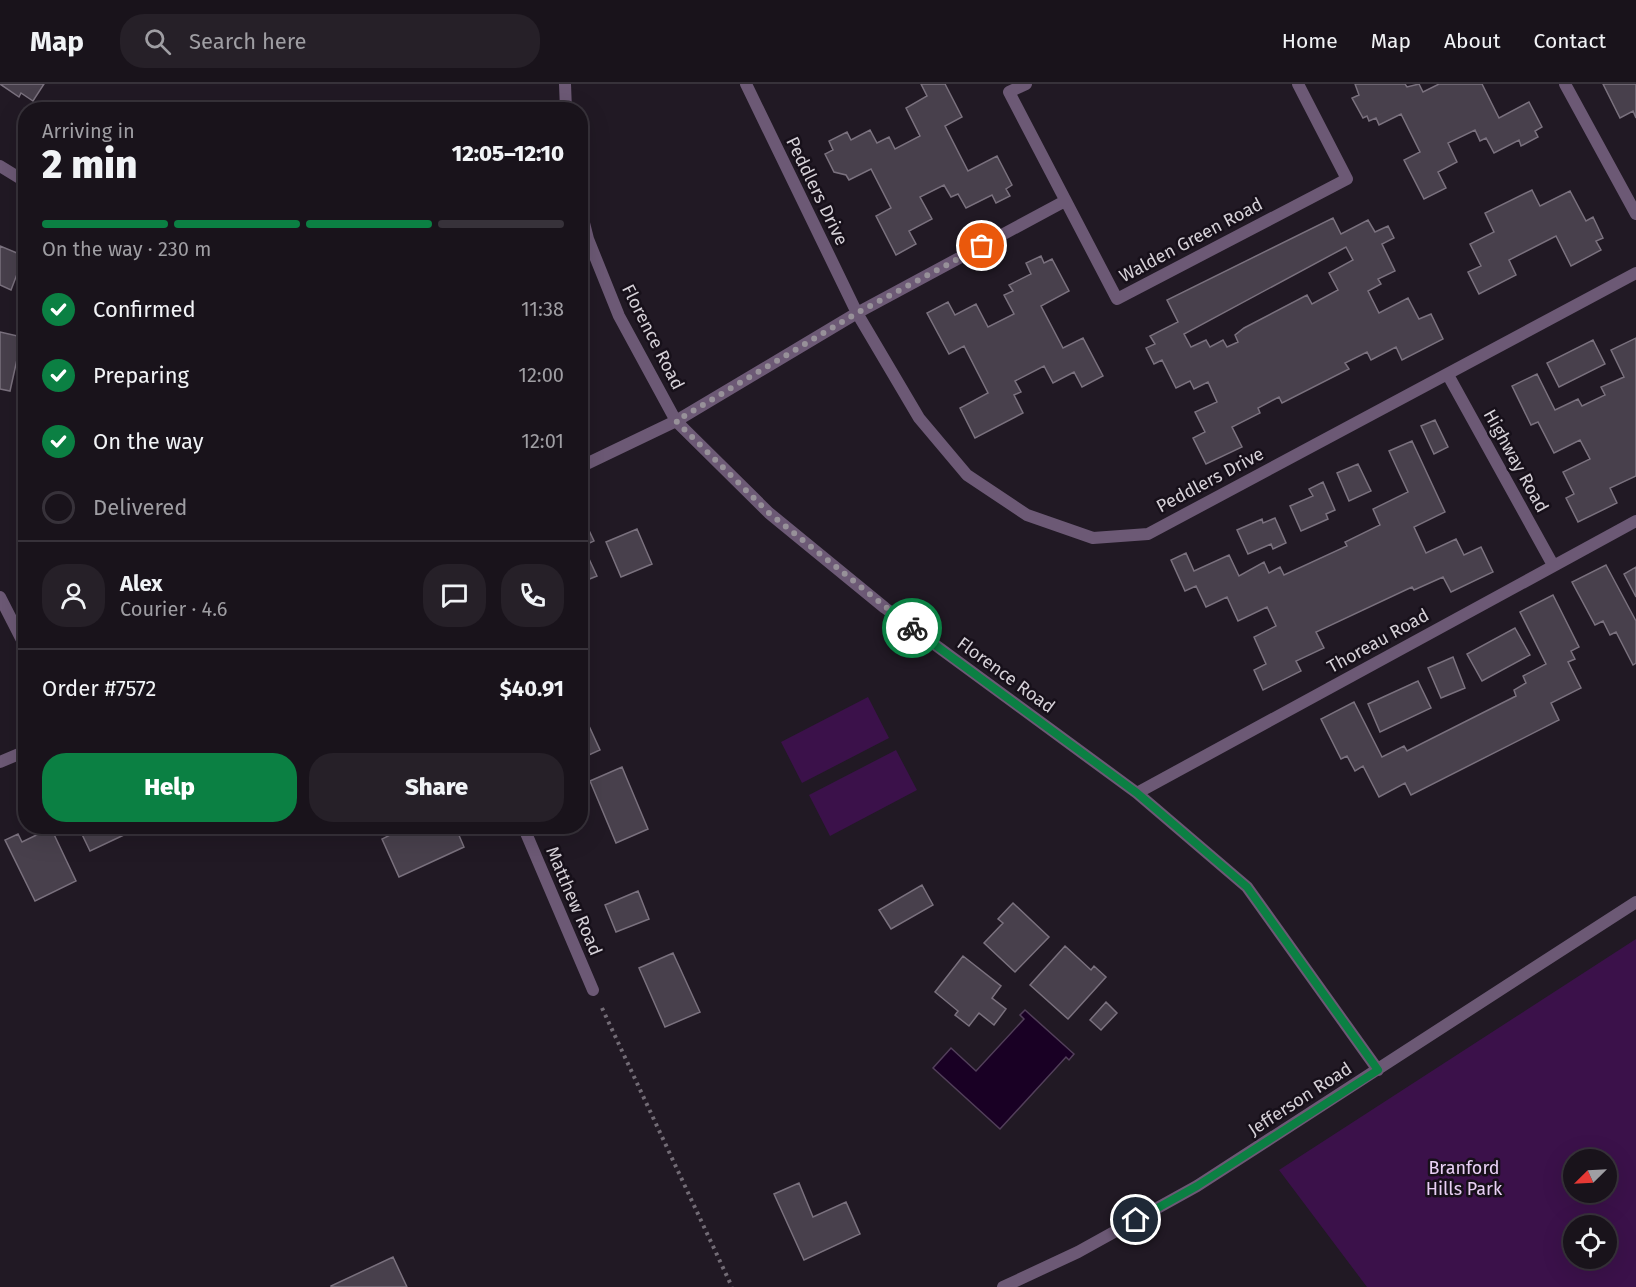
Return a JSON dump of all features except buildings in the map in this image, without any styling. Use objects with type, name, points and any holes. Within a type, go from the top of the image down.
[{"type":"street","points":[[565,84],[566,102]]},
{"type":"street","name":"Peddlers Drive","points":[[746,84],[857,313],[919,418],[967,476],[1027,515],[1093,538],[1148,534],[1636,273]]},
{"type":"street","name":"Walden Green Road","points":[[1026,84],[1009,92],[1117,299],[1347,179],[1298,84]]},
{"type":"street","points":[[1565,84],[1636,214]]},
{"type":"street","points":[[0,166],[18,177]]},
{"type":"street","points":[[588,463],[676,421],[857,313],[1065,201]]},
{"type":"street","name":"Florence Road","points":[[588,239],[619,316],[676,421],[769,513],[885,608],[1137,793],[1247,887],[1378,1070]]},
{"type":"street","name":"Highway Road","points":[[1448,375],[1553,566]]},
{"type":"street","name":"Thoreau Road","points":[[1137,793],[1636,521]]},
{"type":"street","points":[[0,597],[18,632]]},
{"type":"street","points":[[0,762],[18,754]]},
{"type":"street","name":"Matthew Road","points":[[525,834],[593,990]]},
{"type":"street","name":"Jefferson Road","points":[[1003,1287],[1078,1252],[1197,1186],[1636,902]]},
{"type":"path","points":[[593,990],[732,1287]]},
{"type":"green space","points":[[868,697],[889,738],[802,783],[781,742]]},
{"type":"green space","points":[[896,750],[917,790],[830,836],[809,795]]},
{"type":"green space","name":"Branford Hills Park","points":[[1636,939],[1636,1287],[1367,1287],[1279,1170]]},
{"type":"shaded area","points":[[1025,1010],[1074,1054],[1069,1060],[1066,1057],[1000,1129],[933,1068],[951,1048],[976,1071],[1024,1019],[1020,1015]]},
{"type":"way so far","points":[[912,628],[769,513],[676,421],[857,313],[982,246]]},
{"type":"route","points":[[912,628],[1137,793],[1247,887],[1360,1041],[1378,1070],[1197,1186],[1136,1220]]}]
